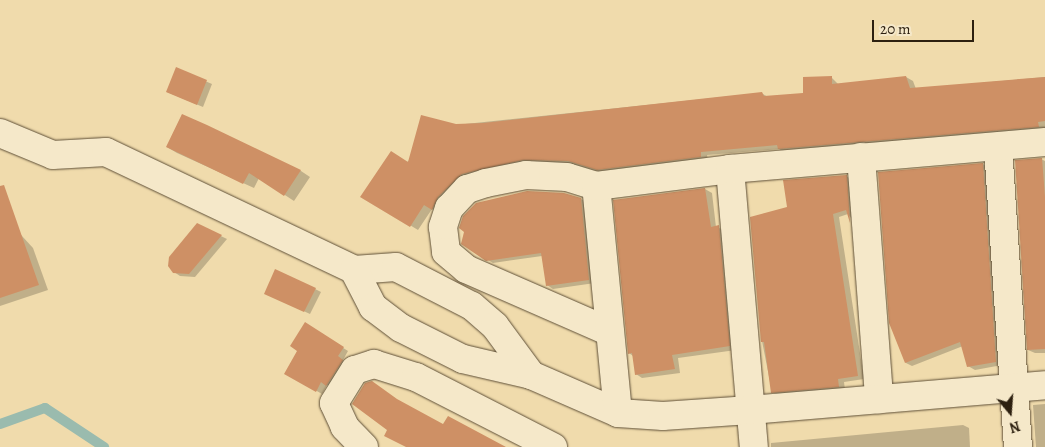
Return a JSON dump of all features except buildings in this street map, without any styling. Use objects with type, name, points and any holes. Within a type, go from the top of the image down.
[{"type":"street","points":[[0,133],[53,155],[106,152],[354,270],[396,267],[472,306],[495,326],[531,375]]},
{"type":"street","points":[[610,332],[466,269],[446,252],[443,227],[449,208],[467,189],[526,175],[567,177],[596,186],[730,169],[1045,142]]},
{"type":"street","points":[[998,146],[1012,388],[1018,447]]},
{"type":"street","points":[[861,157],[879,399]]},
{"type":"street","points":[[730,169],[754,447]]},
{"type":"street","points":[[596,186],[618,413]]},
{"type":"street","points":[[354,270],[373,307],[402,328],[462,359],[531,375],[618,413],[663,416],[1045,385]]},
{"type":"street","points":[[364,447],[345,427],[334,403],[355,370],[374,364],[416,377],[553,447]]},
{"type":"waterway","points":[[0,424],[45,408],[104,447]]}]
